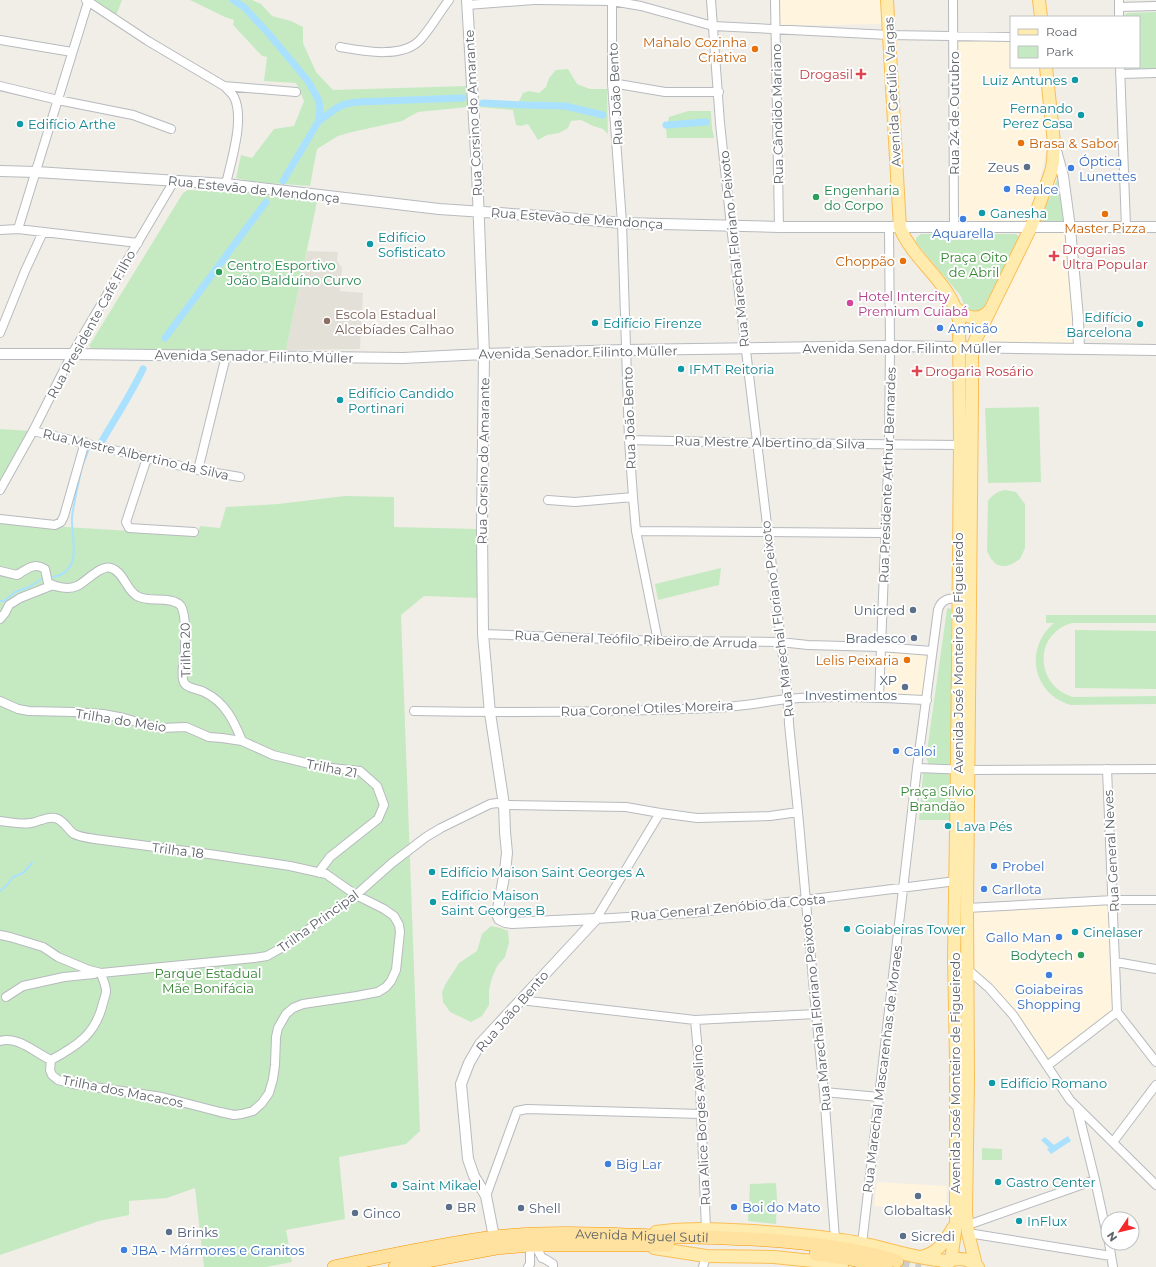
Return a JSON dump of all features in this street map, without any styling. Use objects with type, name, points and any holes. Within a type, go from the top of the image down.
[{"type":"highway","name":"Avenida Miguel Sutil","points":[[334,1267],[494,1237],[541,1233],[636,1240]]},
{"type":"highway","name":"Avenida Miguel Sutil","points":[[395,1267],[496,1248],[636,1240]]},
{"type":"highway","points":[[636,1240],[717,1244],[772,1249],[830,1255],[892,1264]]},
{"type":"main road","name":"Avenida Getúlio Vargas","points":[[887,0],[895,228],[948,293],[957,309]]},
{"type":"main road","points":[[1039,0],[1041,16]]},
{"type":"main road","points":[[966,347],[991,308],[1031,227],[1054,162],[1054,143],[1046,68]]},
{"type":"main road","points":[[957,309],[966,316],[980,317],[986,314],[991,308]]},
{"type":"main road","name":"Avenida José Monteiro de Figueiredo","points":[[947,1263],[964,1227],[956,1060],[954,957],[956,881],[963,770],[972,398],[966,347],[957,309]]},
{"type":"main road","name":"Avenida José Monteiro de Figueiredo","points":[[963,770],[958,598],[960,445],[966,347]]},
{"type":"main road","points":[[963,770],[967,908],[968,1080],[966,1212],[964,1227],[977,1266]]},
{"type":"main road","points":[[918,1257],[934,1252],[946,1240],[964,1227]]},
{"type":"main road","name":"Avenida Miguel Sutil","points":[[636,1240],[670,1230],[706,1229],[775,1232],[862,1244],[947,1263],[961,1259],[977,1266]]},
{"type":"main road","name":"Avenida Miguel Sutil","points":[[636,1240],[668,1251],[705,1261],[774,1257],[842,1267]]},
{"type":"street","points":[[340,47],[367,51],[394,51],[409,47],[419,40],[449,0]]},
{"type":"street","points":[[467,2],[534,0]]},
{"type":"street","points":[[537,0],[612,0],[641,6],[713,26],[889,35],[1010,37]]},
{"type":"street","name":"Rua João Bento","points":[[612,0],[612,82],[622,223],[632,497],[636,531],[658,641]]},
{"type":"street","name":"Rua Marechal Floriano Peixoto","points":[[711,0],[719,92],[720,123],[731,226],[788,699],[805,900],[824,1092],[834,1239]]},
{"type":"street","name":"Rua Cândido Mariano","points":[[775,0],[778,227]]},
{"type":"street","name":"Rua 24 de Outubro","points":[[953,0],[954,227]]},
{"type":"street","points":[[18,230],[87,1],[148,41],[224,86],[234,96],[239,111],[238,130],[226,184]]},
{"type":"street","name":"Rua Corsino do Amarante","points":[[467,2],[477,170],[484,354],[482,521],[483,634],[490,713],[504,804],[507,853],[497,914],[499,919]]},
{"type":"street","points":[[1119,16],[1119,4],[1156,6]]},
{"type":"street","points":[[0,40],[72,52]]},
{"type":"street","points":[[1126,227],[1120,71],[1156,73]]},
{"type":"street","points":[[612,82],[665,92],[719,92]]},
{"type":"street","points":[[0,86],[58,100],[133,115],[171,130]]},
{"type":"street","points":[[224,86],[296,92]]},
{"type":"street","points":[[1054,143],[1063,176],[1070,228],[1078,318],[1079,349]]},
{"type":"street","name":"Rua Estevão de Mendonça","points":[[0,171],[226,184],[439,209],[622,223],[895,228],[1156,227]]},
{"type":"street","name":"Rua Presidente Café Filho","points":[[0,490],[33,431],[72,354],[174,181]]},
{"type":"street","name":"Rua Presidente Arthur Bernardes","points":[[879,698],[889,444],[890,346],[895,228]]},
{"type":"street","points":[[0,230],[43,232],[138,243]]},
{"type":"street","points":[[0,333],[25,270],[43,232]]},
{"type":"street","name":"Avenida Senador Filinto Müller","points":[[0,354],[403,358],[626,350],[890,346],[1156,350]]},
{"type":"street","points":[[198,470],[226,356]]},
{"type":"street","name":"Rua Mestre Albertino da Silva","points":[[33,431],[85,442],[198,470],[240,477]]},
{"type":"street","name":"Rua Mestre Albertino da Silva","points":[[629,440],[960,445]]},
{"type":"street","points":[[0,519],[55,524],[61,522],[85,442]]},
{"type":"street","points":[[147,458],[126,522],[127,526],[129,528],[194,532]]},
{"type":"street","points":[[548,500],[575,502],[632,497]]},
{"type":"street","points":[[636,531],[885,533]]},
{"type":"street","points":[[0,571],[17,575],[31,566],[41,566],[45,569],[50,584],[35,593],[20,598],[9,605],[0,619]]},
{"type":"street","name":"Trilha 20","points":[[50,584],[69,588],[78,586],[99,570],[107,567],[118,572],[136,596],[141,598],[167,600],[181,606],[184,615],[184,682],[186,685],[205,692],[216,699],[226,709],[234,721],[242,741]]},
{"type":"street","name":"Rua Marechal Mascarenhas de Moraes","points":[[862,1244],[932,651],[939,606],[946,599],[958,598]]},
{"type":"street","name":"Rua General Teófilo Ribeiro de Arruda","points":[[483,634],[658,641],[780,642],[808,645],[880,647],[932,651]]},
{"type":"street","name":"Rua Coronel Otiles Moreira","points":[[414,711],[490,713],[715,708],[788,699],[826,697],[927,700]]},
{"type":"street","name":"Trilha do Meio","points":[[0,701],[18,709],[29,711],[103,714],[124,718],[154,727],[186,727],[209,737],[242,741]]},
{"type":"street","name":"Trilha 21","points":[[242,741],[273,755],[322,767],[360,771],[378,786],[384,805],[378,819],[330,857],[321,869],[320,873]]},
{"type":"street","points":[[917,768],[963,770],[1156,769]]},
{"type":"street","name":"Rua General Neves","points":[[1107,769],[1118,1012]]},
{"type":"street","name":"Trilha Principal","points":[[0,936],[10,936],[43,947],[58,957],[89,970],[101,973],[232,961],[267,956],[290,943],[356,894],[414,846],[441,828],[487,805],[497,803],[626,807],[697,818],[770,816],[798,812]]},
{"type":"street","name":"Rua João Bento","points":[[494,1237],[486,1196],[474,1176],[468,1159],[461,1084],[469,1062],[480,1044],[596,919],[660,813]]},
{"type":"street","name":"Trilha 18","points":[[0,821],[24,824],[46,818],[57,818],[75,834],[88,837],[290,866],[326,874],[356,894]]},
{"type":"street","name":"Rua General Zenóbio da Costa","points":[[499,919],[512,923],[691,913],[956,881]]},
{"type":"street","name":"Trilha dos Macacos","points":[[101,973],[106,991],[102,1010],[94,1027],[83,1040],[51,1060],[50,1070],[52,1075],[58,1080],[74,1084],[162,1097],[234,1116],[253,1111],[262,1103],[269,1093],[274,1079],[276,1036],[278,1028],[286,1014],[293,1008],[303,1004],[378,992],[386,987],[391,981],[396,970],[399,948],[399,925],[394,916],[356,894]]},
{"type":"street","points":[[967,908],[1113,900],[1156,900]]},
{"type":"street","points":[[954,957],[989,988],[1013,1015],[1063,1091],[1077,1107],[1156,1185]]},
{"type":"street","points":[[1116,962],[1156,969]]},
{"type":"street","points":[[6,997],[23,986],[64,977],[101,973]]},
{"type":"street","points":[[520,1000],[695,1020],[816,1014]]},
{"type":"street","points":[[1047,1066],[1118,1012],[1156,1062]]},
{"type":"street","name":"Rua Alice Borges Avelino","points":[[695,1020],[699,1062],[706,1229]]},
{"type":"street","points":[[0,1041],[7,1039],[17,1041],[51,1060]]},
{"type":"street","points":[[1113,1142],[1156,1085]]},
{"type":"street","points":[[824,1092],[879,1097]]},
{"type":"street","points":[[1077,1107],[1102,1211]]},
{"type":"street","points":[[486,1196],[517,1111],[527,1109],[701,1114]]},
{"type":"street","points":[[964,1227],[1095,1180]]},
{"type":"street","points":[[964,1227],[1111,1256]]},
{"type":"street","points":[[533,1245],[542,1258],[553,1264],[554,1267]]},
{"type":"street","points":[[529,1266],[533,1245]]},
{"type":"street","points":[[1110,1251],[1113,1267]]},
{"type":"street","points":[[529,1266],[542,1258]]},
{"type":"shaded area","points":[[776,0],[881,0],[882,24],[776,26]]},
{"type":"shaded area","points":[[955,38],[1010,41],[1010,68],[1040,68],[1046,119],[1046,150],[1038,193],[1027,217],[1016,224],[955,225]]},
{"type":"shaded area","points":[[1035,232],[1066,233],[1075,346],[981,343]]},
{"type":"shaded area","name":"Escola Estadual Alcebíades Calhao","points":[[307,251],[338,252],[337,261],[342,268],[340,291],[363,293],[360,349],[286,350]]},
{"type":"shaded area","points":[[882,650],[931,653],[925,697],[881,694]]},
{"type":"shaded area","name":"Goiabeiras Shopping","points":[[1111,902],[1115,1010],[1048,1062],[1018,1014],[971,968],[969,910]]},
{"type":"shaded area","name":"Globaltask","points":[[877,1182],[947,1186],[946,1210],[874,1206]]},
{"type":"green space","points":[[95,0],[122,0],[116,16]]},
{"type":"green space","points":[[190,0],[252,0],[261,4],[272,16],[291,21],[303,27],[303,43],[316,72],[333,90],[466,86],[468,107],[418,112],[402,121],[338,136],[317,149],[310,186],[254,182],[236,178],[241,155],[252,158],[274,129],[294,126],[304,101],[296,83],[264,81],[267,57],[262,56],[233,25],[234,20]]},
{"type":"green space","points":[[1156,12],[1156,70],[1128,68],[1140,68],[1140,16],[1123,16],[1127,13]]},
{"type":"green space","points":[[568,69],[577,84],[590,89],[607,89],[608,134],[603,129],[581,120],[571,121],[568,128],[559,133],[547,135],[538,140],[528,124],[521,126],[516,125],[513,110],[479,107],[479,100],[518,103],[523,93],[529,91],[539,93],[546,87],[549,78],[556,70]]},
{"type":"green space","points":[[688,111],[711,111],[714,138],[667,138],[666,130],[669,117]]},
{"type":"green space","points":[[1059,174],[1065,220],[1064,222],[1042,223],[1039,218],[1052,193]]},
{"type":"green space","name":"Centro Esportivo João Balduíno Curvo","points":[[188,190],[318,197],[286,350],[93,350],[89,346],[183,193]]},
{"type":"green space","name":"Praça Oito de Abril","points":[[921,234],[1016,234],[1020,237],[985,310],[976,313],[964,308],[960,295],[916,242],[916,238]]},
{"type":"green space","points":[[1039,407],[1041,482],[988,483],[985,408]]},
{"type":"green space","points":[[0,429],[31,431],[0,486]]},
{"type":"green space","points":[[1005,490],[1016,492],[1025,504],[1025,548],[1020,559],[1012,564],[1001,566],[996,564],[991,559],[987,551],[988,501],[995,494]]},
{"type":"green space","name":"Parque Estadual Mãe Bonifácia","points":[[345,496],[394,497],[394,527],[477,529],[479,598],[424,596],[401,615],[420,1131],[406,1144],[339,1157],[345,1219],[286,1230],[292,1262],[266,1267],[204,1267],[195,1188],[167,1198],[129,1201],[129,1215],[99,1221],[0,1255],[0,523],[197,535],[200,526],[220,528],[226,507],[278,504]]},
{"type":"green space","points":[[721,568],[719,585],[658,600],[655,584]]},
{"type":"green space","name":"Praça Sílvio Brandão","points":[[948,608],[951,609],[951,763],[948,765],[929,764],[926,758]]},
{"type":"green space","points":[[1046,615],[1156,615],[1156,623],[1072,623],[1059,629],[1050,638],[1045,648],[1044,660],[1046,672],[1051,682],[1060,691],[1073,697],[1156,696],[1156,704],[1071,705],[1058,699],[1048,691],[1041,681],[1037,669],[1036,657],[1039,645],[1045,633],[1054,623],[1046,623]]},
{"type":"green space","points":[[1075,630],[1156,631],[1156,689],[1075,688]]},
{"type":"green space","name":"Praça Sílvio Brandão","points":[[923,773],[953,774],[952,820],[919,820]]},
{"type":"green space","points":[[491,926],[508,931],[509,943],[505,957],[497,966],[492,978],[489,990],[489,1005],[482,1016],[471,1022],[450,1012],[443,1002],[442,992],[459,963],[477,951],[482,934]]},
{"type":"green space","points":[[982,1148],[1002,1149],[1002,1160],[982,1160]]},
{"type":"green space","points":[[776,1183],[776,1224],[748,1221],[750,1184]]},
{"type":"water","points":[[1068,1136],[1071,1141],[1051,1154],[1047,1149],[1049,1148],[1041,1140],[1045,1137],[1054,1145]]},
{"type":"waterway","points":[[233,0],[244,7],[308,81],[319,101],[320,111],[318,122]]},
{"type":"waterway","points":[[283,181],[318,122],[335,109],[345,104],[357,102],[463,98]]},
{"type":"waterway","points":[[483,103],[565,106],[603,115]]},
{"type":"waterway","points":[[666,125],[706,122]]},
{"type":"waterway","points":[[165,338],[266,202]]},
{"type":"waterway","points":[[102,441],[143,369]]},
{"type":"waterway","points":[[83,464],[89,449]]},
{"type":"waterway","points":[[50,578],[61,575],[68,569],[72,562],[74,554],[72,517],[81,471]]},
{"type":"waterway","points":[[0,601],[4,601],[15,592],[29,587],[46,578]]},
{"type":"waterway","points":[[0,891],[13,877],[23,873],[32,863]]},
{"type":"tunnel","points":[[897,1261],[921,1267]]},
{"type":"place","name":"Mahalo Cozinha Criativa","points":[[755,49]]},
{"type":"place","name":"Drogasil","points":[[861,74]]},
{"type":"place","name":"Luiz Antunes","points":[[1075,80]]},
{"type":"place","name":"Fernando Perez Casa","points":[[1081,115]]},
{"type":"place","name":"Edifício Arthe","points":[[20,124]]},
{"type":"place","name":"Brasa & Sabor","points":[[1021,143]]},
{"type":"place","name":"Zeus","points":[[1027,167]]},
{"type":"place","name":"Óptica Lunettes","points":[[1071,168]]},
{"type":"place","name":"Realce","points":[[1007,189]]},
{"type":"place","name":"Engenharia do Corpo","points":[[816,197]]},
{"type":"place","name":"Ganesha","points":[[982,213]]},
{"type":"place","name":"Master Pizza","points":[[1105,214]]},
{"type":"place","name":"Aquarella","points":[[963,219]]},
{"type":"place","name":"Edifício Sofisticato","points":[[370,244]]},
{"type":"place","name":"Drogarias Ultra Popular","points":[[1054,256]]},
{"type":"place","name":"Choppão","points":[[903,261]]},
{"type":"place","name":"Centro Esportivo João Balduíno Curvo","points":[[219,272]]},
{"type":"place","name":"Hotel Intercity Premium Cuiabá","points":[[850,303]]},
{"type":"place","name":"Escola Estadual Alcebíades Calhao","points":[[327,321]]},
{"type":"place","name":"Edifício Firenze","points":[[595,323]]},
{"type":"place","name":"Edifício Barcelona","points":[[1140,324]]},
{"type":"place","name":"Amicão","points":[[940,328]]},
{"type":"place","name":"IFMT Reitoria","points":[[681,369]]},
{"type":"place","name":"Drogaria Rosário","points":[[917,371]]},
{"type":"place","name":"Edifício Candido Portinari","points":[[340,400]]},
{"type":"place","name":"Unicred","points":[[913,610]]},
{"type":"place","name":"Bradesco","points":[[914,638]]},
{"type":"place","name":"Lelis Peixaria","points":[[907,660]]},
{"type":"place","name":"XP Investimentos","points":[[905,687]]},
{"type":"place","name":"Caloi","points":[[896,751]]},
{"type":"place","name":"Lava Pés","points":[[948,826]]},
{"type":"place","name":"Probel","points":[[994,866]]},
{"type":"place","name":"Edifício Maison Saint Georges A","points":[[432,872]]},
{"type":"place","name":"Carllota","points":[[984,889]]},
{"type":"place","name":"Edifício Maison Saint Georges B","points":[[433,902]]},
{"type":"place","name":"Goiabeiras Tower","points":[[847,929]]},
{"type":"place","name":"Cinelaser","points":[[1075,932]]},
{"type":"place","name":"Gallo Man","points":[[1059,937]]},
{"type":"place","name":"Bodytech","points":[[1081,955]]},
{"type":"place","name":"Goiabeiras Shopping","points":[[1049,975]]},
{"type":"place","name":"Edifício Romano","points":[[992,1083]]},
{"type":"place","name":"Big Lar","points":[[608,1164]]},
{"type":"place","name":"Gastro Center","points":[[998,1182]]},
{"type":"place","name":"Saint Mikael","points":[[394,1185]]},
{"type":"place","name":"Globaltask","points":[[918,1196]]},
{"type":"place","name":"BR","points":[[449,1207]]},
{"type":"place","name":"Boi do Mato","points":[[734,1207]]},
{"type":"place","name":"Shell","points":[[521,1208]]},
{"type":"place","name":"Ginco","points":[[355,1213]]},
{"type":"place","name":"InFlux","points":[[1019,1221]]},
{"type":"place","name":"Brinks","points":[[169,1232]]},
{"type":"place","name":"Sicredi","points":[[903,1236]]},
{"type":"place","name":"JBA - Mármores e Granitos","points":[[124,1250]]}]
